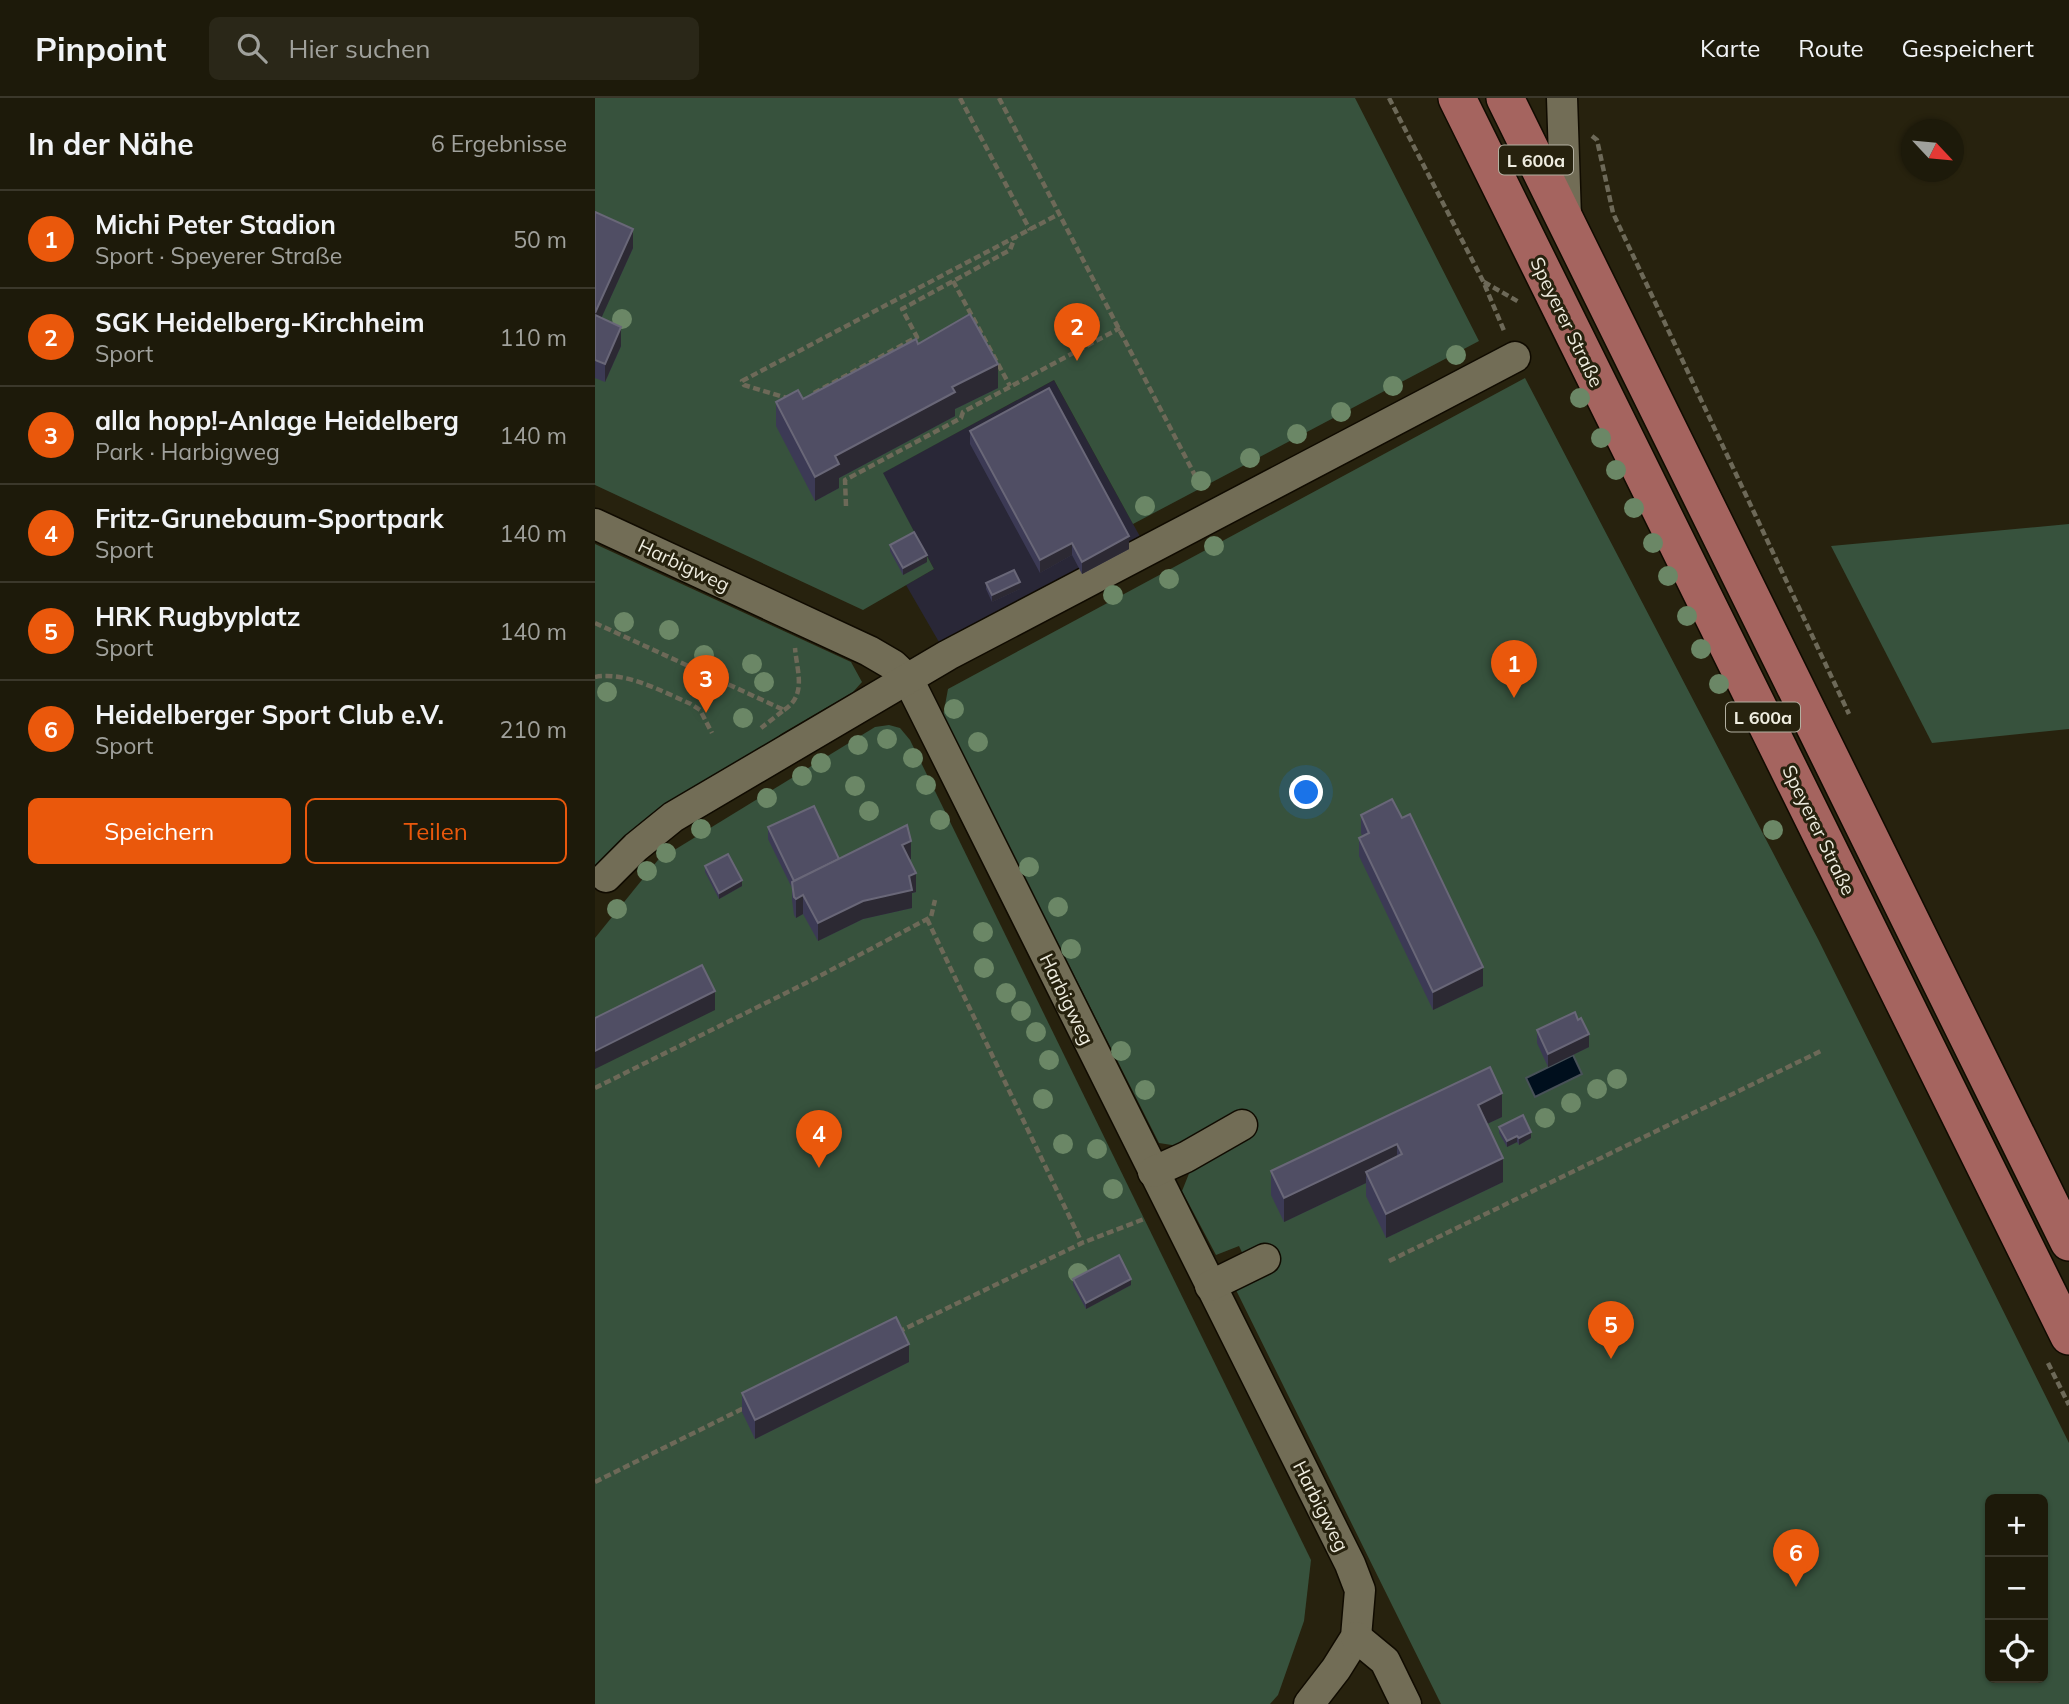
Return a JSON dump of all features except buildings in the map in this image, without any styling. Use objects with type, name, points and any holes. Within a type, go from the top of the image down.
[{"type":"main road","name":"Speyerer Straße","points":[[1457,98],[2069,1336]]},
{"type":"main road","name":"L 600a","points":[[1505,98],[2069,1242]]},
{"type":"street","points":[[1562,104],[1566,223]]},
{"type":"street","points":[[606,877],[636,847],[673,817],[960,649],[1515,357]]},
{"type":"street","name":"Harbigweg","points":[[595,524],[869,651],[893,665],[908,679],[1350,1564],[1360,1590],[1356,1637],[1309,1704]]},
{"type":"street","points":[[1153,1172],[1242,1125]]},
{"type":"street","points":[[1210,1286],[1265,1259]]},
{"type":"street","points":[[1356,1637],[1385,1661],[1406,1704]]},
{"type":"path","points":[[960,98],[1030,230]]},
{"type":"path","points":[[999,98],[1216,514]]},
{"type":"path","points":[[1562,104],[1597,140],[1613,213],[1850,716]]},
{"type":"path","points":[[798,402],[744,385],[742,381],[1059,214]]},
{"type":"path","points":[[810,395],[917,337],[902,309],[1010,250],[1015,237]]},
{"type":"path","points":[[953,281],[1010,386]]},
{"type":"path","points":[[1483,282],[1520,302],[1526,313]]},
{"type":"path","points":[[846,506],[845,480],[961,418],[963,412],[1010,386],[1120,328]]},
{"type":"path","points":[[983,362],[993,356]]},
{"type":"path","points":[[758,730],[795,703],[799,693],[794,616]]},
{"type":"path","points":[[595,623],[784,710]]},
{"type":"path","points":[[595,677],[604,675],[625,678],[691,704],[700,710],[712,733]]},
{"type":"path","points":[[595,1088],[814,979],[931,917],[935,900]]},
{"type":"path","points":[[927,919],[1083,1243]]},
{"type":"path","points":[[1388,1261],[1823,1050]]},
{"type":"path","points":[[896,1333],[1083,1243],[1171,1208]]},
{"type":"path","points":[[595,1482],[758,1401]]},
{"type":"shaded area","points":[[1054,380],[1143,542],[943,649],[906,585],[934,569],[882,473]]},
{"type":"green space","points":[[595,98],[1355,98],[1479,341],[1133,524],[1054,380],[883,473],[934,569],[863,610],[595,485]]},
{"type":"green space","points":[[1525,378],[1818,939],[2069,1443],[2069,1704],[1441,1704],[1236,1290],[1255,1280],[1239,1246],[1216,1255],[1182,1191],[1190,1171],[1178,1146],[1159,1143],[943,716],[948,689]]},
{"type":"green space","points":[[2069,524],[2069,729],[1932,743],[1831,546]]},
{"type":"green space","points":[[595,544],[851,662],[862,682],[853,692],[781,734],[762,751],[595,871]]},
{"type":"green space","points":[[889,725],[900,728],[910,740],[1311,1560],[1304,1621],[1278,1695],[1270,1704],[595,1704],[595,938],[658,860],[875,727]]},
{"type":"water","points":[[1573,1055],[1582,1074],[1535,1097],[1526,1078]]},
{"type":"place","name":"SGK Heidelberg-Kirchheim","points":[[1077,361]]},
{"type":"place","name":"Michi Peter Stadion","points":[[1514,698]]},
{"type":"place","name":"alla hopp!-Anlage Heidelberg","points":[[706,713]]},
{"type":"place","name":"Fritz-Grunebaum-Sportpark","points":[[819,1168]]},
{"type":"place","name":"HRK Rugbyplatz","points":[[1611,1359]]},
{"type":"place","name":"Heidelberger Sport Club e.V.","points":[[1796,1587]]}]
